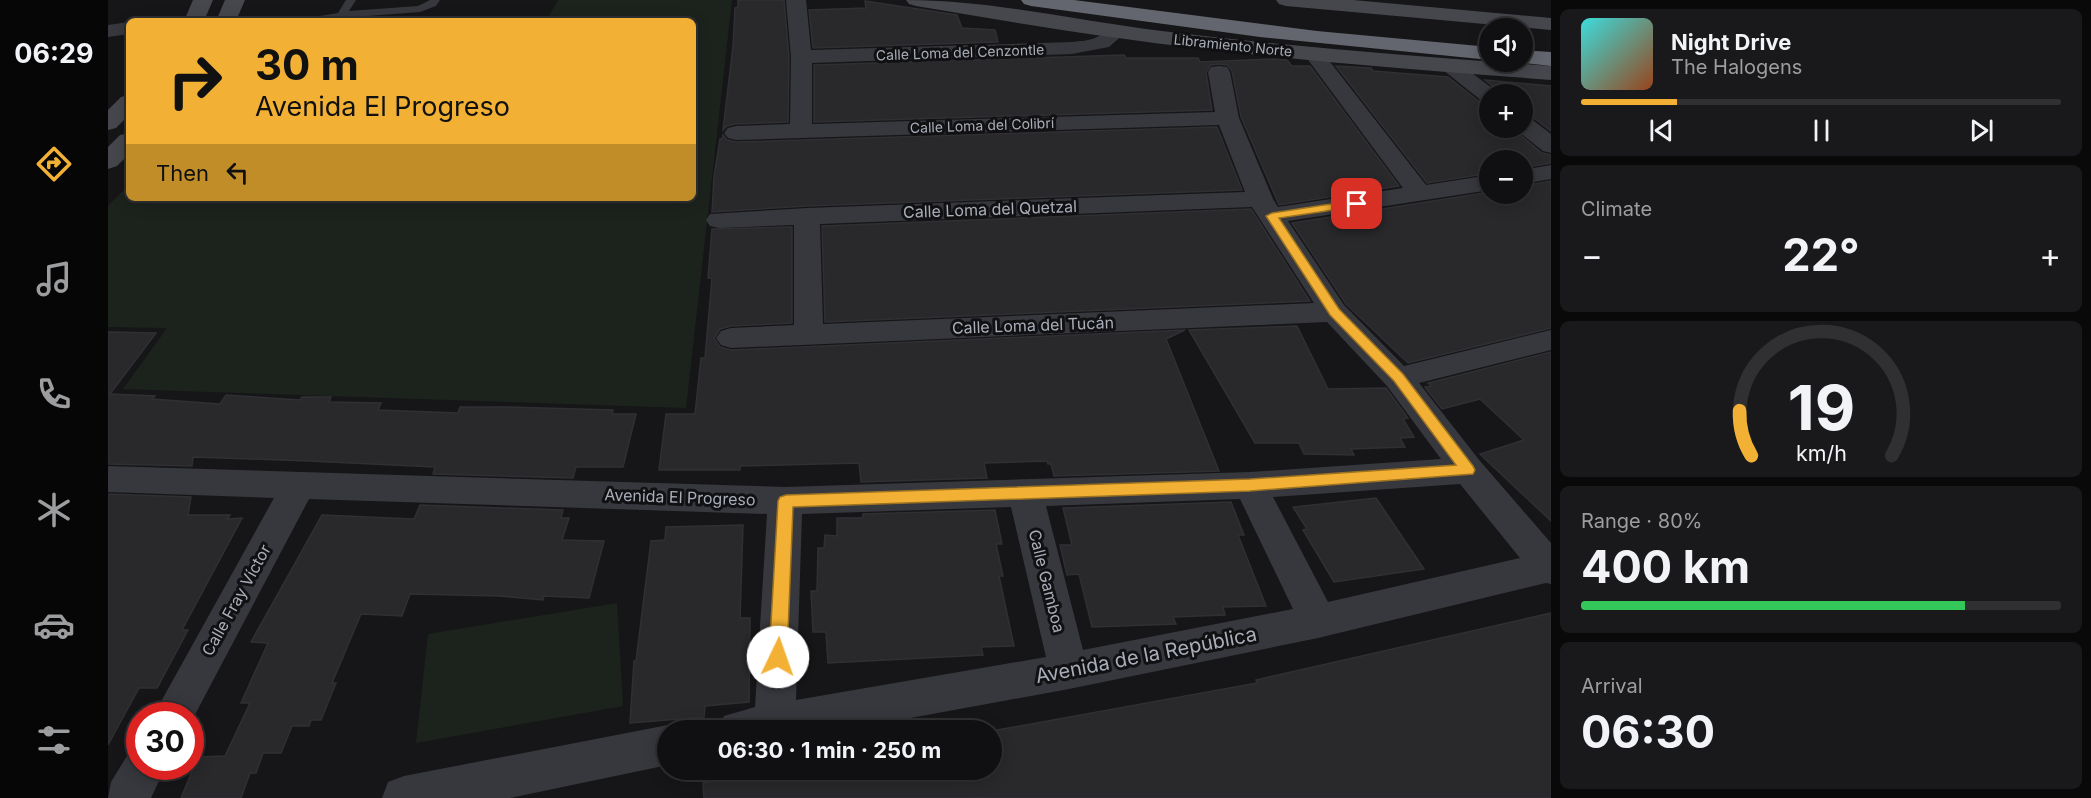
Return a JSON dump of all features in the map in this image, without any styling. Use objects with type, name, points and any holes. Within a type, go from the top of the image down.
[{"type":"highway","name":"Libramiento Norte","points":[[1031,0],[1235,29],[1382,46],[1479,53]]},
{"type":"highway","points":[[1159,0],[1239,11],[1479,32]]},
{"type":"highway","points":[[1533,36],[1551,38]]},
{"type":"highway","points":[[1533,58],[1551,59]]},
{"type":"street","points":[[194,18],[203,0]]},
{"type":"street","points":[[227,18],[235,0]]},
{"type":"street","points":[[796,0],[801,57],[801,130]]},
{"type":"street","name":"Libramiento Norte","points":[[916,0],[1116,32],[1450,66],[1551,73]]},
{"type":"street","points":[[1286,0],[1387,5],[1551,24]]},
{"type":"street","points":[[108,31],[126,28]]},
{"type":"street","name":"Calle Loma del Cenzontle","points":[[801,57],[1072,48],[1102,42],[1116,32]]},
{"type":"street","points":[[1313,53],[1420,194]]},
{"type":"street","points":[[1450,66],[1479,88]]},
{"type":"street","points":[[1219,72],[1228,118],[1266,207],[1334,312],[1398,378],[1468,470],[1550,567]]},
{"type":"street","name":"Calle Loma del Colibrí","points":[[736,133],[1228,118]]},
{"type":"street","points":[[1533,132],[1551,146]]},
{"type":"street","points":[[108,161],[126,143]]},
{"type":"street","points":[[1533,175],[1551,172]]},
{"type":"street","name":"Calle Loma del Quetzal","points":[[719,220],[807,216],[1266,207],[1420,194],[1479,184]]},
{"type":"street","points":[[807,216],[809,334]]},
{"type":"street","name":"Calle Loma del Tucán","points":[[731,338],[1334,312]]},
{"type":"street","points":[[1398,378],[1551,340]]},
{"type":"street","name":"Avenida El Progreso","points":[[108,479],[786,501],[1250,485],[1468,470]]},
{"type":"street","name":"Calle Fray Víctor","points":[[181,702],[299,485]]},
{"type":"street","points":[[1250,485],[1318,621]]},
{"type":"street","name":"Calle Gamboa","points":[[1025,491],[1069,671]]},
{"type":"street","points":[[758,720],[786,501]]},
{"type":"street","name":"Avenida de la República","points":[[796,720],[1069,671],[1318,621],[1550,567]]},
{"type":"street","points":[[420,796],[657,747]]},
{"type":"street","points":[[127,798],[137,780]]},
{"type":"lane","points":[[342,15],[351,0]]},
{"type":"lane","points":[[325,18],[420,9],[432,4],[435,0]]},
{"type":"shaded area","points":[[558,0],[732,0],[686,408],[123,389],[167,328],[108,327],[108,206],[126,188],[126,201],[696,201],[696,18],[548,18]]},
{"type":"shaded area","points":[[617,603],[623,706],[416,743],[428,634]]},
{"type":"building","points":[[738,0],[784,0],[789,57],[788,122],[735,124],[723,130],[735,8],[738,7]]},
{"type":"building","points":[[865,1],[957,15],[962,28],[995,30],[998,42],[813,48],[809,10],[866,8]]},
{"type":"building","points":[[1124,55],[1126,58],[1198,58],[1200,62],[1275,59],[1287,60],[1292,66],[1310,66],[1399,186],[1279,205],[1241,117],[1232,71],[1227,65],[1219,64],[1211,65],[1206,72],[1212,110],[814,122],[814,65]]},
{"type":"building","points":[[1336,66],[1448,77],[1479,101],[1479,138],[1524,138],[1542,153],[1551,155],[1551,163],[1533,166],[1533,150],[1479,150],[1479,175],[1427,183]]},
{"type":"building","points":[[1485,80],[1529,84],[1490,84]]},
{"type":"building","points":[[1533,84],[1551,86],[1551,131],[1533,118]]},
{"type":"building","points":[[1217,127],[1242,190],[807,206],[712,212],[714,176],[720,139],[723,135],[727,140],[736,142]]},
{"type":"building","points":[[1551,181],[1551,328],[1408,363],[1346,304],[1292,223],[1479,194],[1479,204],[1533,204],[1533,184]]},
{"type":"building","points":[[1251,209],[1310,301],[825,322],[822,226]]},
{"type":"building","points":[[792,227],[792,323],[731,326],[720,329],[714,338],[720,347],[731,350],[1185,330],[1166,339],[1219,471],[1054,476],[1051,464],[1047,461],[984,463],[987,478],[861,482],[859,463],[740,466],[740,470],[659,470],[666,414],[695,414],[701,358],[705,358],[712,278],[708,278],[712,229]]},
{"type":"building","points":[[1297,326],[1328,389],[1386,388],[1408,418],[1403,419],[1414,437],[1400,438],[1405,447],[1351,449],[1354,455],[1304,454],[1299,443],[1255,443],[1189,330]]},
{"type":"building","points":[[108,332],[156,333],[110,394],[155,396],[152,399],[220,404],[226,395],[300,400],[302,397],[331,397],[329,402],[381,403],[378,410],[458,413],[460,407],[505,407],[613,410],[612,414],[636,414],[623,467],[576,467],[573,478],[433,474],[435,467],[193,457],[192,466],[108,464]]},
{"type":"building","points":[[1551,352],[1551,521],[1480,454],[1524,440],[1480,399],[1442,409],[1425,387],[1432,386],[1428,383]]},
{"type":"building","points":[[108,494],[191,497],[188,515],[230,515],[227,519],[242,518],[182,630],[188,630],[157,688],[139,688],[131,702],[126,702],[126,712],[108,745]]},
{"type":"building","points":[[1376,498],[1424,569],[1334,582],[1303,530],[1307,529],[1293,507]]},
{"type":"building","points":[[1231,502],[1244,535],[1238,535],[1266,606],[1223,607],[1225,615],[1173,617],[1176,624],[1092,627],[1079,574],[1067,575],[1060,545],[1072,545],[1063,508]]},
{"type":"building","points":[[420,505],[563,510],[561,518],[569,518],[562,540],[604,541],[589,598],[544,596],[543,600],[499,596],[410,594],[402,616],[361,614],[332,683],[336,683],[321,720],[311,720],[309,726],[292,726],[281,753],[263,753],[256,773],[250,773],[241,798],[181,798],[188,780],[204,780],[204,757],[225,756],[250,703],[241,703],[268,643],[251,642],[322,515],[414,519]]},
{"type":"building","points":[[995,510],[1002,544],[996,544],[1003,576],[999,576],[1014,646],[981,647],[983,655],[828,663],[826,632],[813,632],[811,591],[817,591],[818,548],[824,548],[825,535],[837,536],[837,518],[863,518],[863,514]]},
{"type":"building","points":[[743,525],[740,618],[750,618],[749,702],[705,706],[704,717],[630,723],[634,661],[636,661],[651,541],[665,540],[666,527]]},
{"type":"building","points":[[1551,613],[1551,798],[704,798],[703,783],[721,780],[1002,780],[1002,729],[1257,683],[1256,680]]},
{"type":"route","points":[[778,657],[786,501],[1250,485],[1468,470],[1398,378],[1334,312],[1272,216],[1357,204]]}]
